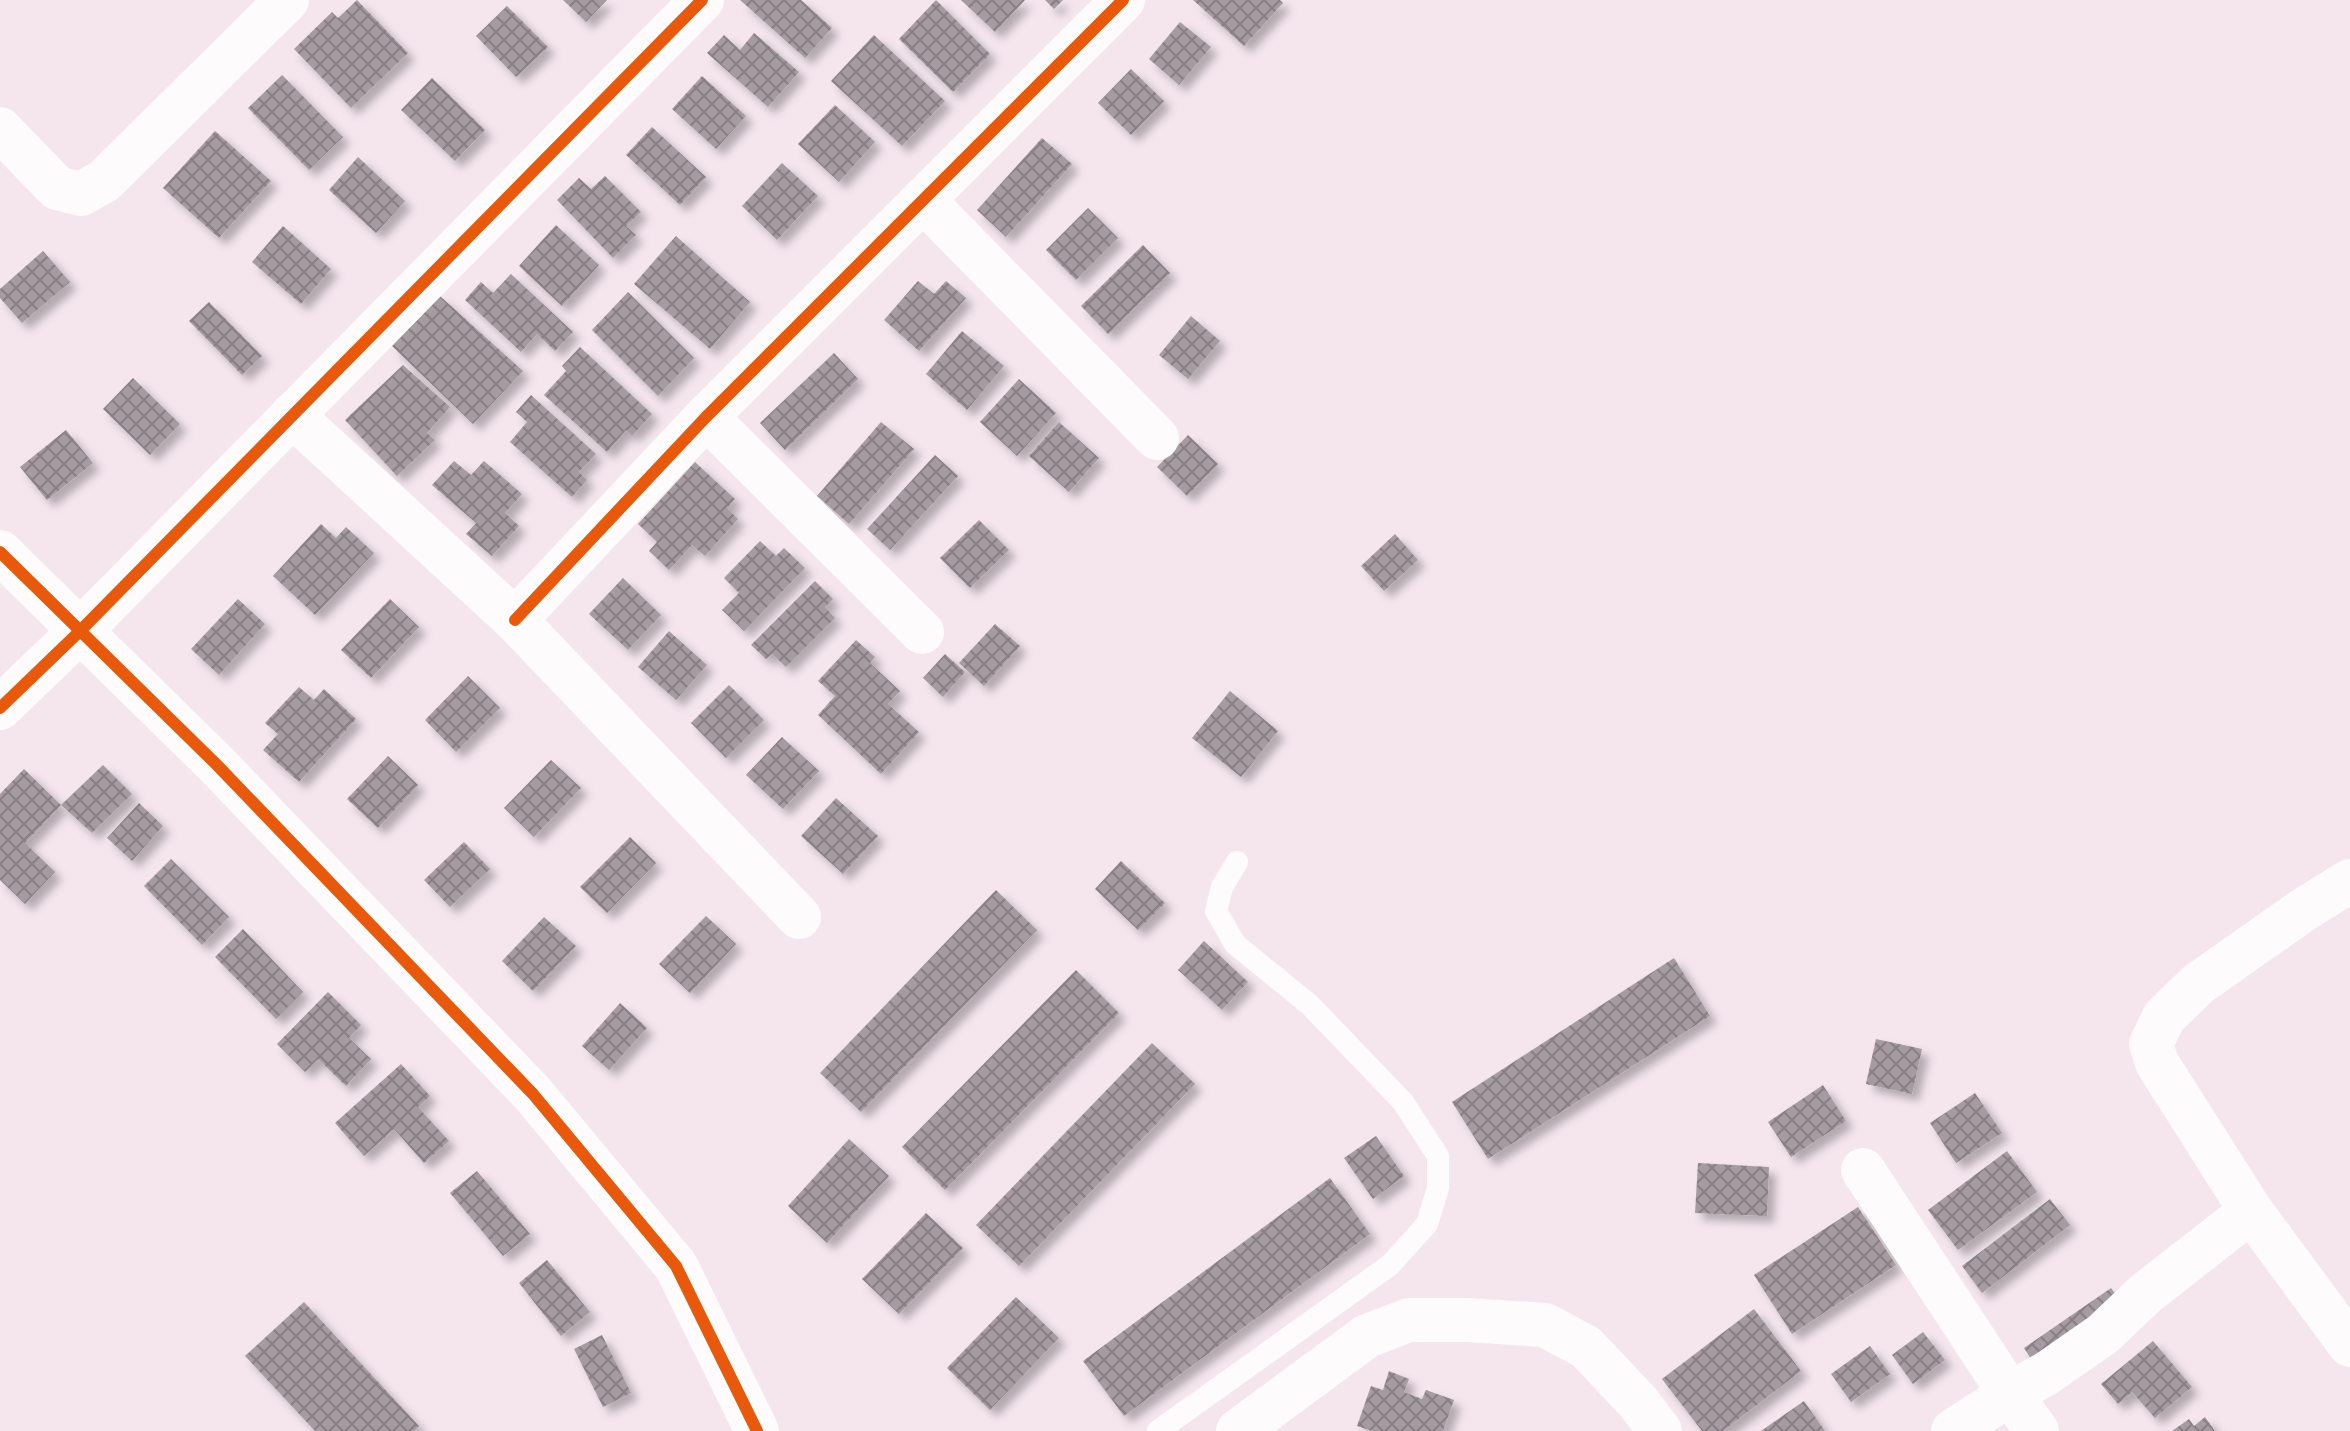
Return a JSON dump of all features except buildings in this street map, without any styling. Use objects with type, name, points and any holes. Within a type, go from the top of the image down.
[{"type":"street","points":[[0,129],[57,188],[81,194],[104,181],[287,0]]},
{"type":"street","points":[[0,708],[80,631],[702,0]]},
{"type":"street","points":[[515,620],[706,417],[1123,0]]},
{"type":"street","points":[[923,200],[1157,438]]},
{"type":"street","points":[[292,415],[515,620],[799,917]]},
{"type":"street","points":[[706,417],[922,632]]},
{"type":"street","points":[[0,552],[217,765],[533,1094],[676,1266],[757,1431]]},
{"type":"street","points":[[2350,881],[2198,984],[2164,1017],[2151,1044],[2157,1063],[2251,1211],[2350,1345]]},
{"type":"street","points":[[1863,1170],[2037,1431]]},
{"type":"street","points":[[1953,1431],[2103,1334],[2145,1294],[2251,1211]]},
{"type":"street","points":[[1238,1431],[1367,1336],[1409,1320],[1467,1320],[1545,1325],[1586,1347],[1638,1402],[1660,1431]]},
{"type":"lane","points":[[1158,1431],[1390,1265],[1427,1224],[1438,1188],[1438,1156],[1403,1102],[1310,1005],[1235,944],[1216,911],[1222,887],[1237,862]]},
{"type":"cycle path","points":[[0,708],[80,631],[702,0]]},
{"type":"cycle path","points":[[515,620],[706,417],[1123,0]]},
{"type":"cycle path","points":[[0,552],[217,765],[533,1094],[676,1266],[757,1431]]}]
